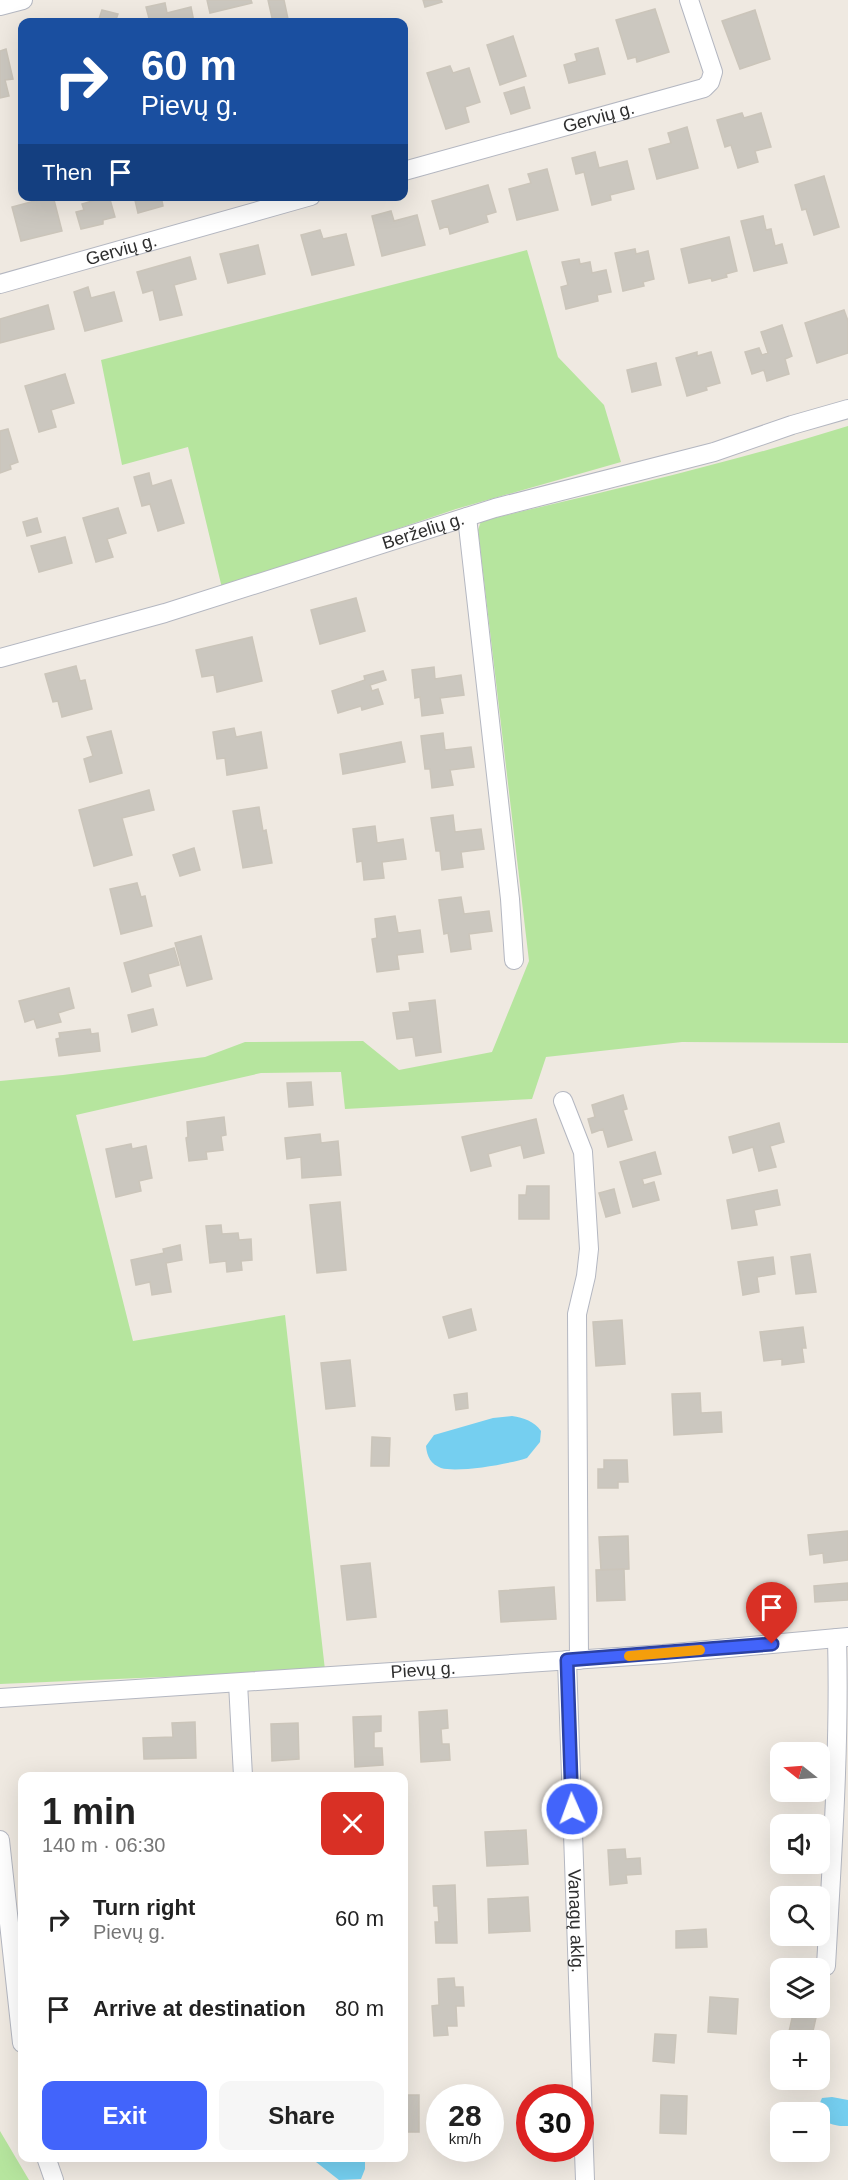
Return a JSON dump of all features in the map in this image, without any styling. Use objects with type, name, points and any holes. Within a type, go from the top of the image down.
[{"type":"street","points":[[0,6],[23,0]]},
{"type":"street","name":"Gervių g.","points":[[408,170],[704,88],[710,82],[713,72],[689,0]]},
{"type":"street","name":"Gervių g.","points":[[0,284],[293,201]]},
{"type":"street","name":"Berželių g.","points":[[0,658],[165,613],[467,517],[714,452],[792,425],[848,409]]},
{"type":"street","points":[[467,517],[510,899],[514,960]]},
{"type":"street","name":"Vanagų aklg.","points":[[563,1101],[583,1152],[589,1249],[586,1276],[577,1314],[573,1660],[585,2180]]},
{"type":"street","points":[[826,1958],[842,1638]]},
{"type":"street","name":"Pievų g.","points":[[0,1698],[573,1660],[842,1638]]},
{"type":"street","points":[[238,1683],[243,1772]]},
{"type":"street","points":[[0,1840],[18,2006]]},
{"type":"street","points":[[48,2162],[54,2180]]},
{"type":"green space","points":[[527,250],[558,357],[604,405],[621,462],[456,509],[222,588],[188,447],[122,465],[101,360]]},
{"type":"green space","points":[[848,426],[848,1043],[682,1042],[546,1057],[532,1099],[345,1109],[341,1072],[261,1073],[76,1115],[133,1341],[285,1315],[325,1670],[0,1684],[0,1081],[205,1057],[245,1042],[363,1041],[399,1070],[492,1052],[529,961],[478,530],[481,521],[711,465]]},
{"type":"green space","points":[[0,2131],[29,2180],[0,2180]]},
{"type":"water","points":[[512,1416],[528,1420],[541,1431],[540,1442],[527,1458],[471,1469],[449,1469],[441,1468],[429,1457],[426,1446],[434,1435],[493,1418]]},
{"type":"water","points":[[822,2098],[848,2100],[848,2126],[830,2123],[830,2102],[820,2102]]},
{"type":"water","points":[[316,2162],[365,2162],[361,2179],[339,2180]]},
{"type":"building","points":[[207,0],[251,0],[252,3],[210,13]]},
{"type":"building","points":[[268,0],[284,0],[288,18],[272,18]]},
{"type":"building","points":[[423,0],[441,0],[442,2],[425,7]]},
{"type":"building","points":[[165,3],[167,13],[191,7],[193,18],[149,18],[146,7]]},
{"type":"building","points":[[655,9],[669,52],[637,62],[636,57],[628,59],[616,20]]},
{"type":"building","points":[[102,10],[118,14],[116,18],[99,18]]},
{"type":"building","points":[[755,10],[770,59],[740,69],[722,21]]},
{"type":"building","points":[[513,36],[526,76],[500,85],[487,45]]},
{"type":"building","points":[[598,48],[605,74],[569,83],[564,65],[577,61],[575,54]]},
{"type":"building","points":[[6,49],[13,79],[5,80],[9,96],[0,98],[0,51]]},
{"type":"building","points":[[450,66],[453,73],[469,68],[480,102],[465,107],[469,122],[446,129],[427,73]]},
{"type":"building","points":[[524,87],[530,108],[511,114],[504,93]]},
{"type":"building","points":[[742,113],[744,118],[761,113],[771,147],[755,151],[758,162],[738,168],[731,145],[725,147],[717,120]]},
{"type":"building","points":[[687,127],[698,168],[657,179],[649,149],[671,143],[668,133]]},
{"type":"building","points":[[595,152],[599,168],[627,161],[634,189],[610,195],[611,200],[592,205],[584,172],[576,174],[572,158]]},
{"type":"building","points":[[547,169],[558,210],[517,220],[509,189],[531,183],[528,174]]},
{"type":"building","points":[[824,176],[839,227],[814,235],[806,209],[802,210],[795,185]]},
{"type":"building","points":[[488,185],[496,212],[486,215],[488,222],[450,234],[448,226],[440,229],[432,201]]},
{"type":"building","points":[[34,201],[54,201],[62,231],[21,241],[12,207]]},
{"type":"building","points":[[92,201],[110,201],[115,217],[103,220],[103,224],[81,229],[76,212],[84,210],[82,204]]},
{"type":"building","points":[[135,201],[162,201],[163,206],[138,213]]},
{"type":"building","points":[[391,211],[394,221],[417,215],[425,245],[382,256],[372,216]]},
{"type":"building","points":[[763,216],[766,230],[771,229],[775,246],[782,244],[787,263],[754,271],[741,221]]},
{"type":"building","points":[[320,230],[323,239],[346,234],[354,265],[312,275],[301,235]]},
{"type":"building","points":[[729,237],[737,271],[726,274],[727,277],[712,281],[711,278],[689,283],[681,249]]},
{"type":"building","points":[[258,245],[265,274],[228,283],[220,254]]},
{"type":"building","points":[[635,249],[636,254],[648,251],[654,279],[643,282],[644,286],[623,291],[615,253]]},
{"type":"building","points":[[190,257],[196,279],[174,285],[182,315],[160,320],[153,290],[143,293],[137,272]]},
{"type":"building","points":[[579,259],[580,264],[590,262],[592,273],[606,270],[611,292],[597,295],[598,301],[566,309],[561,287],[568,285],[562,262]]},
{"type":"building","points":[[88,287],[91,298],[114,292],[122,321],[85,331],[74,292]]},
{"type":"building","points":[[48,305],[54,329],[0,343],[0,319]]},
{"type":"building","points":[[844,310],[848,321],[848,353],[817,363],[805,323]]},
{"type":"building","points":[[782,325],[792,356],[785,359],[789,374],[767,381],[764,370],[752,374],[745,352],[759,348],[762,355],[768,353],[761,332]]},
{"type":"building","points":[[697,352],[697,356],[711,352],[720,383],[687,396],[676,358]]},
{"type":"building","points":[[656,363],[661,385],[632,392],[627,370]]},
{"type":"building","points":[[65,374],[74,403],[51,410],[56,427],[39,432],[25,386]]},
{"type":"building","points":[[8,429],[18,462],[10,465],[11,469],[0,473],[0,431]]},
{"type":"building","points":[[149,473],[152,486],[171,480],[184,523],[158,531],[150,504],[142,506],[134,477]]},
{"type":"building","points":[[118,508],[126,533],[107,539],[113,557],[96,562],[83,518]]},
{"type":"building","points":[[37,518],[41,532],[27,536],[23,522]]},
{"type":"building","points":[[65,537],[72,563],[39,572],[31,546]]},
{"type":"building","points":[[356,598],[365,631],[320,644],[311,610]]},
{"type":"building","points":[[252,637],[262,681],[217,692],[214,675],[202,677],[196,650]]},
{"type":"building","points":[[76,666],[80,681],[85,680],[92,709],[62,717],[58,701],[53,702],[45,674]]},
{"type":"building","points":[[434,667],[435,679],[461,675],[464,695],[440,698],[443,713],[422,716],[420,697],[415,698],[412,670]]},
{"type":"building","points":[[383,671],[386,680],[370,685],[372,691],[378,689],[383,704],[362,710],[361,706],[338,713],[332,691],[365,680],[364,676]]},
{"type":"building","points":[[234,728],[236,737],[261,732],[267,768],[227,775],[225,758],[217,759],[213,732]]},
{"type":"building","points":[[111,731],[122,773],[90,782],[84,759],[93,756],[87,737]]},
{"type":"building","points":[[443,733],[445,750],[471,747],[474,767],[450,770],[453,785],[432,788],[430,769],[425,769],[421,736]]},
{"type":"building","points":[[401,742],[405,762],[343,774],[340,754]]},
{"type":"building","points":[[149,790],[154,810],[122,818],[132,855],[94,866],[79,810]]},
{"type":"building","points":[[259,807],[272,863],[243,868],[233,811]]},
{"type":"building","points":[[453,815],[455,832],[481,829],[484,849],[461,852],[463,867],[442,870],[440,851],[436,851],[431,818]]},
{"type":"building","points":[[375,826],[377,843],[403,839],[406,859],[382,862],[384,878],[364,880],[362,861],[357,862],[353,829]]},
{"type":"building","points":[[194,848],[200,870],[180,876],[173,855]]},
{"type":"building","points":[[137,883],[141,897],[145,896],[152,926],[121,934],[110,889]]},
{"type":"building","points":[[461,897],[464,914],[489,911],[492,931],[469,934],[471,949],[451,952],[448,933],[444,934],[439,900]]},
{"type":"building","points":[[395,916],[398,933],[420,930],[423,952],[397,955],[399,969],[377,972],[372,939],[377,938],[375,919]]},
{"type":"building","points":[[201,936],[212,979],[187,986],[175,943]]},
{"type":"building","points":[[174,948],[179,965],[148,974],[151,986],[132,992],[124,963]]},
{"type":"building","points":[[69,988],[74,1008],[58,1013],[61,1022],[37,1028],[34,1019],[25,1022],[19,1001]]},
{"type":"building","points":[[435,1000],[441,1052],[416,1056],[413,1037],[397,1039],[393,1013],[410,1011],[409,1003]]},
{"type":"building","points":[[153,1009],[157,1025],[132,1032],[128,1015]]},
{"type":"building","points":[[90,1029],[91,1034],[98,1033],[100,1051],[59,1056],[56,1039],[60,1038],[59,1033]]},
{"type":"building","points":[[311,1082],[313,1105],[289,1107],[287,1083]]},
{"type":"building","points":[[623,1095],[627,1109],[623,1110],[632,1140],[608,1147],[603,1129],[592,1133],[588,1119],[595,1117],[592,1105]]},
{"type":"building","points":[[224,1117],[226,1135],[221,1136],[223,1150],[206,1152],[207,1159],[189,1161],[186,1138],[188,1137],[187,1122]]},
{"type":"building","points":[[536,1119],[544,1153],[524,1158],[521,1145],[488,1154],[491,1166],[471,1171],[462,1137]]},
{"type":"building","points":[[779,1123],[784,1142],[770,1146],[776,1167],[759,1171],[753,1147],[733,1153],[729,1137]]},
{"type":"building","points":[[320,1134],[321,1143],[338,1141],[341,1175],[302,1178],[301,1157],[287,1159],[285,1138]]},
{"type":"building","points":[[131,1144],[132,1149],[146,1146],[152,1178],[139,1181],[141,1191],[116,1197],[106,1149]]},
{"type":"building","points":[[655,1152],[661,1174],[642,1179],[644,1185],[654,1182],[659,1200],[633,1207],[620,1162]]},
{"type":"building","points":[[527,1186],[549,1186],[549,1219],[519,1219],[519,1195],[526,1195]]},
{"type":"building","points":[[614,1189],[620,1213],[606,1217],[599,1193]]},
{"type":"building","points":[[777,1190],[780,1205],[754,1210],[757,1225],[732,1229],[727,1200]]},
{"type":"building","points":[[340,1202],[346,1270],[317,1273],[310,1205]]},
{"type":"building","points":[[221,1225],[222,1234],[238,1233],[239,1240],[251,1239],[252,1260],[241,1261],[242,1270],[227,1272],[226,1261],[210,1263],[206,1226]]},
{"type":"building","points":[[180,1245],[182,1260],[166,1263],[171,1292],[152,1295],[150,1282],[136,1285],[131,1260],[164,1253],[163,1249]]},
{"type":"building","points":[[810,1254],[816,1292],[796,1294],[791,1257]]},
{"type":"building","points":[[773,1257],[775,1274],[757,1277],[759,1292],[743,1295],[738,1262]]},
{"type":"building","points":[[471,1309],[476,1330],[449,1338],[443,1317]]},
{"type":"building","points":[[622,1320],[625,1364],[596,1366],[593,1322]]},
{"type":"building","points":[[803,1327],[806,1348],[802,1348],[804,1362],[782,1365],[782,1359],[764,1361],[760,1332]]},
{"type":"building","points":[[350,1360],[355,1406],[326,1409],[321,1363]]},
{"type":"building","points":[[467,1393],[468,1408],[456,1410],[454,1395]]},
{"type":"building","points":[[700,1393],[701,1413],[721,1412],[722,1432],[674,1435],[672,1394]]},
{"type":"building","points":[[372,1437],[390,1438],[389,1466],[371,1466]]},
{"type":"building","points":[[604,1460],[627,1460],[628,1482],[618,1482],[618,1488],[598,1488],[598,1469],[604,1469]]},
{"type":"building","points":[[848,1531],[848,1560],[824,1563],[823,1553],[810,1555],[808,1535]]},
{"type":"building","points":[[628,1536],[629,1569],[601,1570],[599,1537]]},
{"type":"building","points":[[370,1563],[376,1617],[347,1620],[341,1566]]},
{"type":"building","points":[[624,1569],[625,1600],[597,1601],[596,1570]]},
{"type":"building","points":[[848,1583],[848,1600],[815,1602],[814,1586]]},
{"type":"building","points":[[554,1587],[556,1619],[501,1622],[499,1591]]},
{"type":"building","points":[[447,1710],[448,1728],[441,1729],[442,1744],[449,1744],[450,1760],[421,1762],[419,1712]]},
{"type":"building","points":[[381,1716],[381,1731],[374,1732],[374,1748],[382,1748],[383,1765],[355,1767],[353,1717]]},
{"type":"building","points":[[195,1722],[196,1758],[144,1759],[143,1738],[173,1737],[172,1723]]},
{"type":"building","points":[[298,1723],[299,1759],[272,1761],[271,1724]]},
{"type":"building","points":[[526,1830],[528,1864],[487,1866],[485,1832]]},
{"type":"building","points":[[625,1849],[626,1859],[640,1858],[641,1874],[626,1875],[627,1883],[610,1885],[608,1850]]},
{"type":"building","points":[[455,1885],[457,1943],[436,1943],[435,1922],[439,1922],[438,1906],[434,1906],[433,1886]]},
{"type":"building","points":[[528,1897],[530,1931],[489,1933],[488,1899]]},
{"type":"building","points":[[706,1929],[707,1947],[676,1948],[676,1931]]},
{"type":"building","points":[[454,1978],[455,1987],[463,1987],[464,2006],[456,2006],[457,2026],[447,2026],[448,2035],[434,2036],[432,2006],[439,2005],[438,1979]]},
{"type":"building","points":[[710,1997],[738,1999],[736,2034],[708,2032]]},
{"type":"building","points":[[792,2018],[816,2018],[813,2030],[789,2030]]},
{"type":"building","points":[[655,2034],[676,2035],[674,2063],[653,2061]]},
{"type":"building","points":[[408,2095],[419,2095],[419,2132],[408,2132]]},
{"type":"building","points":[[661,2095],[687,2096],[686,2134],[660,2133]]},
{"type":"slow traffic","points":[[629,1656],[700,1650]]},
{"type":"route","points":[[572,1809],[567,1660],[772,1644]]}]
